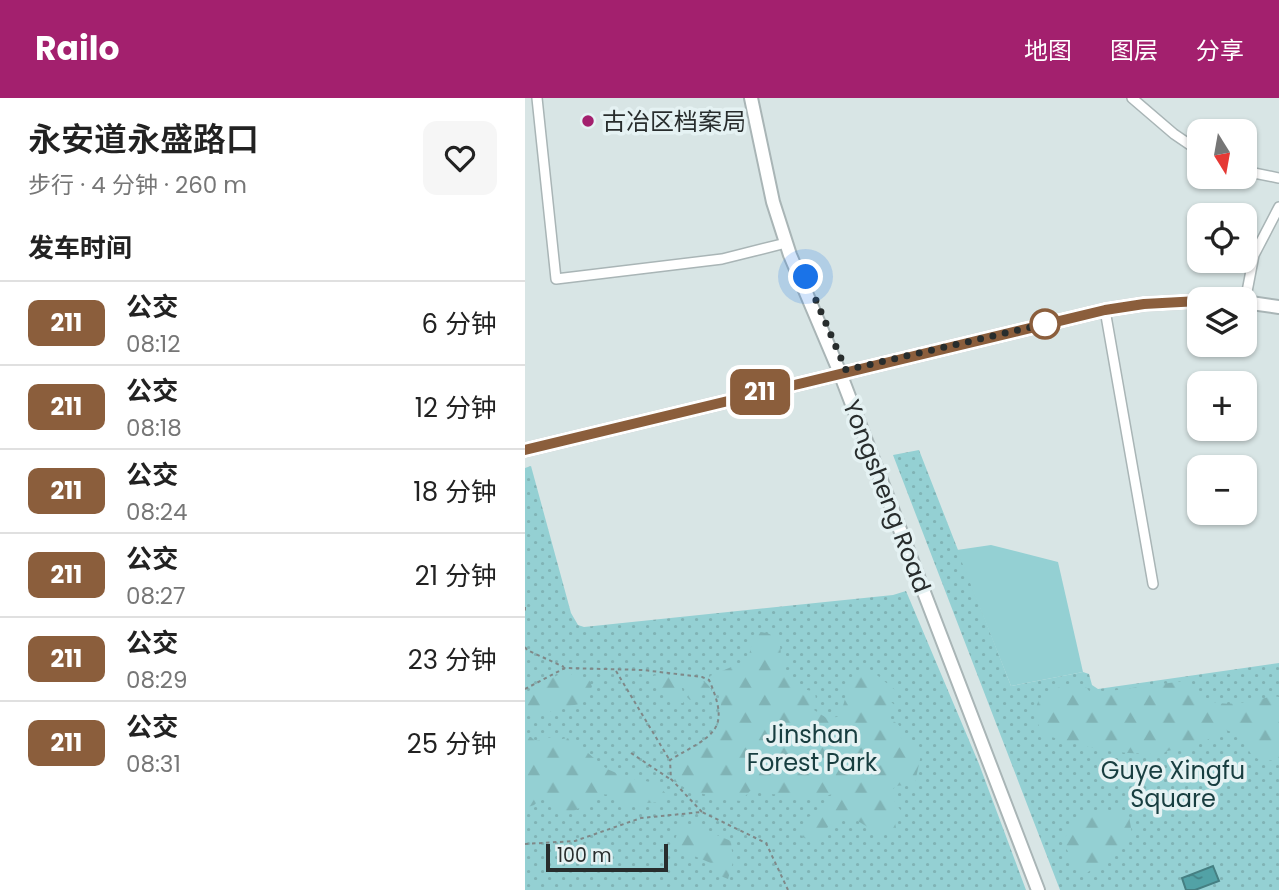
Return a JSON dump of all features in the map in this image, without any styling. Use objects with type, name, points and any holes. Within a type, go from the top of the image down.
[{"type":"main road","name":"Yongsheng Road","points":[[751,98],[773,202],[786,243],[843,372],[1038,890]]},
{"type":"main road","name":"Yongsheng Road","points":[[759,98],[779,196],[796,253],[1046,890]]},
{"type":"main road","points":[[525,450],[1105,310],[1187,302]]},
{"type":"main road","points":[[1257,304],[1279,307]]},
{"type":"street","points":[[537,98],[556,279],[722,259],[786,243]]},
{"type":"street","points":[[1132,98],[1187,143]]},
{"type":"street","points":[[1257,174],[1279,178]]},
{"type":"street","points":[[1248,287],[1254,255],[1279,207]]},
{"type":"street","points":[[1105,310],[1153,584]]},
{"type":"path","points":[[525,647],[565,668],[615,669],[702,677],[709,680],[721,716],[717,727],[701,741],[670,760]]},
{"type":"path","points":[[525,689],[565,668]]},
{"type":"path","points":[[615,669],[670,760],[671,779]]},
{"type":"path","points":[[631,753],[671,779],[702,812],[766,843],[788,890]]},
{"type":"path","points":[[525,844],[575,841],[641,818],[702,812]]},
{"type":"green space","name":"Guye Xingfu Square","points":[[919,450],[1011,686],[1083,672],[1089,674],[1092,685],[1098,689],[1279,663],[1279,890],[1060,890],[893,455]]},
{"type":"green space","name":"Jinshan Forest Park","points":[[531,466],[571,613],[578,625],[584,627],[893,595],[906,591],[979,764],[1026,890],[525,890],[525,468]]},
{"type":"green space","points":[[991,545],[1058,562],[1083,672],[1011,686],[957,550]]},
{"type":"green space","points":[[760,632],[770,634],[777,640],[780,658],[785,663],[781,671],[796,680],[800,688],[815,692],[814,710],[828,719],[840,716],[847,686],[863,667],[866,666],[895,690],[891,702],[896,706],[896,710],[883,714],[899,725],[901,738],[920,747],[921,755],[914,787],[895,786],[892,791],[895,803],[902,812],[894,818],[897,833],[894,836],[871,829],[856,820],[836,819],[818,840],[804,838],[799,833],[804,818],[815,815],[831,803],[833,794],[790,798],[766,795],[760,786],[750,791],[741,801],[700,793],[677,782],[673,763],[711,735],[720,718],[719,696],[710,676],[748,660],[753,638]]},
{"type":"green space","points":[[564,671],[591,683],[592,687],[580,698],[580,704],[558,708],[548,713],[542,710],[525,717],[530,689]]},
{"type":"green space","points":[[653,676],[697,678],[704,681],[712,692],[701,693],[690,700],[687,697],[691,691],[681,685],[683,703],[676,704],[671,697],[650,683]]},
{"type":"green space","points":[[1184,681],[1201,696],[1218,703],[1279,697],[1279,761],[1253,757],[1239,736],[1222,729],[1195,746],[1167,751],[1155,757],[1152,754],[1099,749],[1053,737],[1042,730],[1037,721],[1039,699],[1056,688],[1084,685],[1090,692],[1102,692]]},
{"type":"green space","points":[[525,737],[531,737],[535,741],[552,737],[556,740],[568,738],[607,769],[628,778],[656,783],[669,797],[666,802],[625,804],[617,795],[595,794],[583,806],[570,813],[550,806],[542,798],[525,808]]},
{"type":"green space","points":[[1093,810],[1101,814],[1126,814],[1129,816],[1132,834],[1111,857],[1105,868],[1092,869],[1087,873],[1068,852],[1066,838],[1075,819]]},
{"type":"green space","points":[[681,824],[695,826],[731,841],[733,862],[728,879],[718,875],[713,864],[685,852],[674,842]]},
{"type":"water","points":[[1213,866],[1219,881],[1195,890],[1186,890],[1182,878]]},
{"type":"bus line","name":"211","points":[[525,450],[846,370],[1105,310],[1187,302]]},
{"type":"place","name":"古冶区档案局","points":[[588,121]]},
{"type":"route","points":[[806,277],[846,370],[1053,322],[1045,324]]}]
